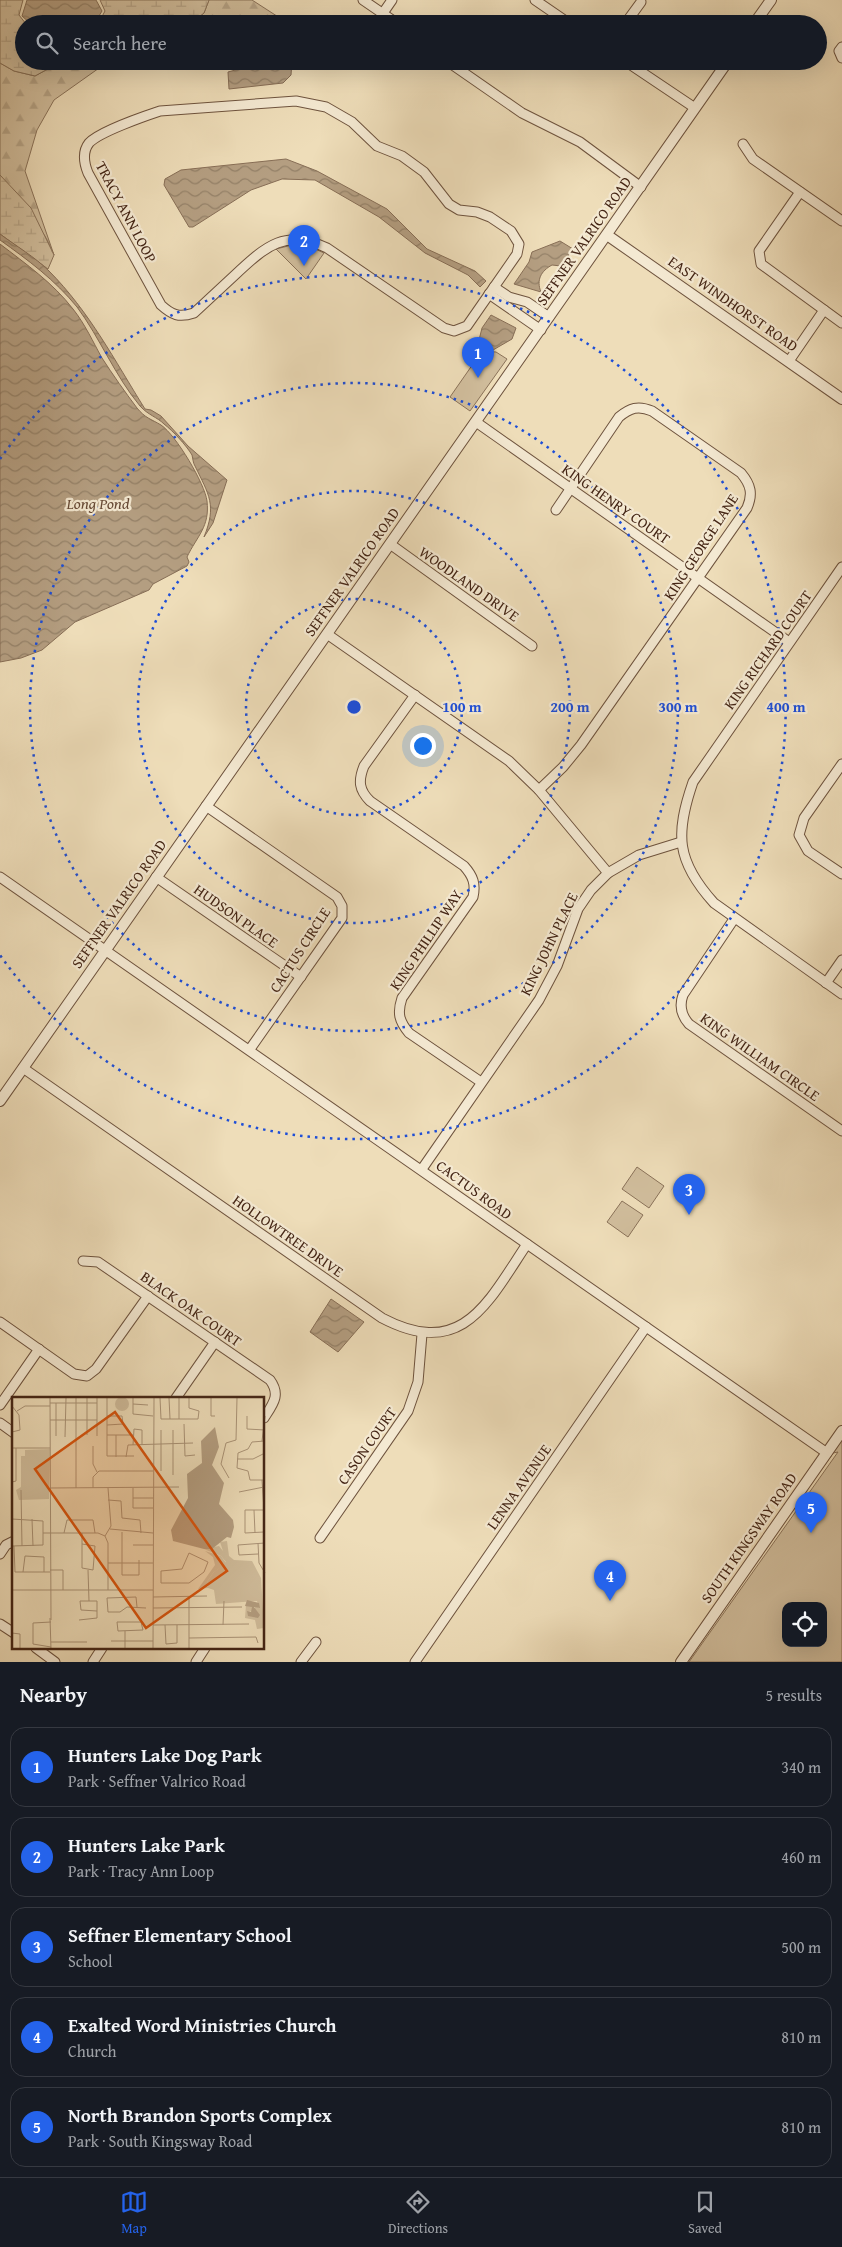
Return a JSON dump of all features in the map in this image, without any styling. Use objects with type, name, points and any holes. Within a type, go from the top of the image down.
[{"type":"street","points":[[363,0],[386,15]]},
{"type":"street","points":[[383,13],[392,0]]},
{"type":"street","points":[[535,0],[557,15]]},
{"type":"street","points":[[760,15],[771,0]]},
{"type":"street","points":[[632,15],[641,2]]},
{"type":"street","points":[[842,47],[839,51],[842,58]]},
{"type":"street","points":[[460,70],[522,113],[580,142],[641,187]]},
{"type":"street","points":[[638,70],[695,108]]},
{"type":"street","name":"SEFFNER VALRICO ROAD","points":[[0,1100],[722,70]]},
{"type":"street","name":"TRACY ANN LOOP","points":[[296,101],[326,107],[361,128],[377,146],[402,156],[424,172],[449,204],[459,210],[477,212],[490,217],[511,231],[519,244],[517,254],[492,291],[467,326],[454,331],[444,328],[327,248],[314,242],[299,239],[273,244],[260,252],[194,313],[185,316],[175,316],[161,306],[88,172],[84,162],[85,153],[89,144],[94,139],[142,117],[160,111],[296,101]]},
{"type":"street","points":[[743,144],[752,159],[842,221]]},
{"type":"street","points":[[800,192],[759,251],[761,264],[842,323]]},
{"type":"street","name":"EAST WINDHORST ROAD","points":[[607,235],[842,398]]},
{"type":"street","points":[[492,291],[524,301],[549,317]]},
{"type":"street","points":[[492,291],[516,313],[540,330]]},
{"type":"street","points":[[516,313],[524,301]]},
{"type":"street","points":[[789,361],[824,310]]},
{"type":"street","name":"KING GEORGE LANE","points":[[540,790],[563,768],[582,745],[751,500],[749,483],[742,474],[652,410],[636,407],[619,417],[556,510]]},
{"type":"street","name":"KING HENRY COURT","points":[[476,422],[789,642]]},
{"type":"street","name":"WOODLAND DRIVE","points":[[390,544],[532,646]]},
{"type":"street","name":"KING RICHARD COURT","points":[[842,567],[693,782],[682,812],[681,842],[687,865],[699,886],[714,903],[842,994]]},
{"type":"street","points":[[327,634],[509,761],[540,790],[608,873]]},
{"type":"street","name":"KING PHILLIP WAY","points":[[415,695],[364,766],[360,776],[360,786],[363,794],[370,801],[464,866],[471,874],[475,890],[473,897],[402,998],[399,1016],[401,1024],[409,1033],[481,1082]]},
{"type":"street","points":[[842,764],[804,818],[799,835],[808,851],[842,874]]},
{"type":"street","name":"CACTUS CIRCLE","points":[[206,806],[340,901],[342,918],[250,1049]]},
{"type":"street","name":"KING JOHN PLACE","points":[[422,1169],[539,1000],[557,966],[578,909],[591,890],[608,873],[638,855],[681,842]]},
{"type":"street","name":"HUDSON PLACE","points":[[156,876],[300,977]]},
{"type":"street","name":"CACTUS ROAD","points":[[0,877],[250,1049],[827,1453]]},
{"type":"street","name":"KING WILLIAM CIRCLE","points":[[734,919],[683,994],[680,1002],[684,1017],[689,1024],[842,1131]]},
{"type":"street","points":[[826,983],[842,960]]},
{"type":"street","name":"HOLLOWTREE DRIVE","points":[[23,1068],[382,1318],[402,1328],[422,1334],[450,1330],[474,1317],[485,1305],[527,1244]]},
{"type":"street","name":"BLACK OAK COURT","points":[[83,1260],[98,1262],[270,1380],[276,1390],[274,1403],[265,1416]]},
{"type":"street","points":[[0,1322],[74,1374],[87,1376],[96,1369],[148,1296]]},
{"type":"street","name":"LENNA AVENUE","points":[[415,1662],[646,1327]]},
{"type":"street","name":"CASON COURT","points":[[320,1538],[408,1410],[418,1382],[422,1334]]},
{"type":"street","points":[[177,1397],[215,1342]]},
{"type":"street","points":[[0,1404],[39,1349]]},
{"type":"street","points":[[0,1423],[12,1432]]},
{"type":"street","name":"SOUTH KINGSWAY ROAD","points":[[681,1662],[842,1431]]},
{"type":"street","points":[[0,1554],[6,1545],[12,1542]]},
{"type":"street","points":[[0,1624],[12,1632]]},
{"type":"street","points":[[301,1662],[316,1642]]},
{"type":"street","points":[[39,1650],[55,1662]]},
{"type":"street","points":[[93,1662],[101,1650]]},
{"type":"street","points":[[196,1662],[205,1650]]},
{"type":"green space","points":[[0,0],[23,0],[19,15],[15,15],[15,70],[46,70],[35,76],[14,71],[0,63]]},
{"type":"green space","points":[[100,0],[209,0],[201,15],[103,15],[105,11]]},
{"type":"green space","points":[[209,0],[252,0],[275,15],[201,15]]},
{"type":"green space","points":[[0,63],[14,71],[35,76],[46,70],[96,70],[54,100],[37,130],[25,171],[54,255],[45,236],[0,175]]},
{"type":"green space","points":[[0,175],[31,208],[54,255],[48,269],[0,234]]},
{"type":"green space","points":[[292,245],[311,247],[324,253],[306,279],[276,249]]},
{"type":"green space","points":[[482,351],[496,352],[507,359],[470,411],[450,397]]},
{"type":"green space","points":[[637,1167],[664,1186],[649,1208],[622,1189]]},
{"type":"green space","points":[[622,1201],[643,1215],[628,1237],[607,1222]]},
{"type":"green space","points":[[842,1437],[842,1662],[689,1662],[838,1452],[833,1453],[707,1631]]},
{"type":"water","points":[[27,0],[96,0],[102,11],[100,15],[22,15]]},
{"type":"water","points":[[235,70],[291,70],[291,75],[283,83],[229,89],[228,72]]},
{"type":"water","points":[[286,159],[317,171],[387,209],[427,249],[475,271],[486,281],[480,287],[468,275],[425,253],[379,217],[315,180],[282,179],[251,190],[193,227],[189,227],[164,185],[165,179],[181,170]]},
{"type":"water","points":[[0,234],[38,261],[63,286],[101,337],[145,409],[161,416],[188,446],[227,480],[213,523],[204,537],[210,516],[210,500],[192,455],[168,427],[140,406],[69,297],[41,271],[0,240]]},
{"type":"water","points":[[560,241],[573,249],[561,266],[552,265],[542,273],[539,280],[541,292],[514,284],[529,262],[532,252]]},
{"type":"water","name":"Long Pond","points":[[0,244],[39,274],[73,309],[102,358],[137,408],[145,416],[167,430],[182,449],[205,493],[207,518],[187,557],[189,562],[187,566],[153,584],[149,590],[75,622],[42,650],[21,658],[0,662]]},
{"type":"water","points":[[491,315],[516,328],[512,339],[493,350],[485,349],[479,340],[482,328]]},
{"type":"water","points":[[331,1299],[364,1322],[338,1352],[310,1332]]},
{"type":"place","name":"Hunters Lake Park","points":[[304,266]]},
{"type":"place","name":"Hunters Lake Dog Park","points":[[478,378]]},
{"type":"place","name":"Seffner Elementary School","points":[[689,1215]]},
{"type":"place","name":"North Brandon Sports Complex","points":[[811,1533]]},
{"type":"place","name":"Exalted Word Ministries Church","points":[[610,1601]]}]
